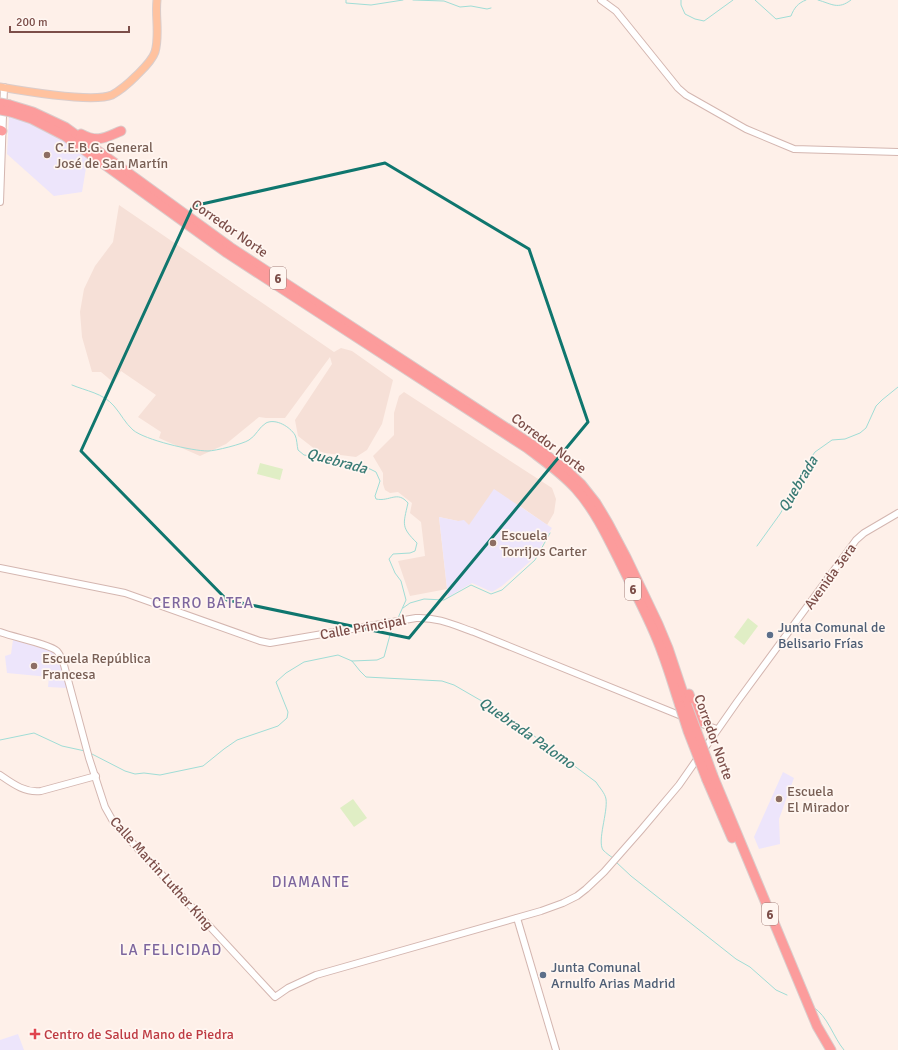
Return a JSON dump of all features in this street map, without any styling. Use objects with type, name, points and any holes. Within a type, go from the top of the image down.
[{"type":"highway","name":"Corredor Norte","points":[[0,103],[65,136],[110,164]]},
{"type":"highway","name":"Corredor Norte","points":[[0,110],[11,109],[33,112],[65,127],[110,164],[150,194],[527,448],[562,474],[577,489],[625,558]]},
{"type":"highway","points":[[65,127],[95,140],[121,131]]},
{"type":"highway","name":"Corredor Norte","points":[[418,374],[531,444],[565,469],[581,484],[596,503],[618,541],[668,648],[683,706],[710,778],[812,1028],[824,1050]]},
{"type":"highway","points":[[653,615],[676,655],[699,723]]},
{"type":"highway","name":"Corredor Norte","points":[[710,778],[817,1026],[831,1050]]},
{"type":"main road","points":[[2,87],[79,97],[99,98],[112,95],[140,73],[154,53],[158,38],[157,0]]},
{"type":"street","points":[[601,0],[620,16],[652,57],[682,91],[704,106],[746,129],[794,149],[898,152]]},
{"type":"street","points":[[0,202],[2,87]]},
{"type":"street","name":"Avenida 3era","points":[[275,997],[288,988],[316,975],[542,911],[572,899],[586,889],[611,865],[679,785],[717,730],[856,540],[864,533],[898,513]]},
{"type":"street","name":"Calle Principal","points":[[0,568],[125,593],[260,641],[270,643],[416,618],[429,617],[444,620],[717,730]]},
{"type":"street","name":"Calle Martin Luther King","points":[[0,632],[44,645],[57,651],[64,666],[86,747],[106,807],[114,823],[275,997]]},
{"type":"street","points":[[0,775],[19,787],[34,792],[96,776]]},
{"type":"street","points":[[517,918],[556,1050]]},
{"type":"highlighted area","points":[[385,163],[529,249],[588,422],[409,638],[227,600],[81,451],[193,206]]},
{"type":"shaded area","name":"C.E.B.G. General José de San Martín","points":[[9,116],[29,122],[55,135],[88,156],[82,192],[54,196],[7,154]]},
{"type":"shaded area","points":[[119,205],[334,352],[341,348],[352,351],[393,380],[382,424],[367,450],[356,457],[325,453],[316,450],[298,436],[295,420],[332,364],[330,357],[285,418],[259,417],[226,444],[200,456],[159,438],[161,432],[138,417],[156,395],[121,371],[114,383],[101,372],[92,372],[82,337],[80,312],[84,289],[95,266],[113,242]]},
{"type":"shaded area","points":[[404,392],[552,488],[556,499],[554,513],[547,525],[520,506],[469,526],[458,521],[439,517],[447,589],[410,596],[398,561],[425,556],[421,522],[410,513],[412,503],[398,492],[390,493],[385,490],[383,484],[383,473],[373,456],[394,435],[394,413],[399,396]]},
{"type":"shaded area","name":"Escuela Torrijos Carter","points":[[494,489],[552,528],[534,558],[502,586],[492,592],[472,583],[448,597],[439,517],[458,521],[464,520],[469,525]]},
{"type":"shaded area","name":"Escuela República Francesa","points":[[13,640],[48,650],[55,654],[59,659],[67,688],[48,687],[49,677],[7,673],[5,656],[11,654]]},
{"type":"shaded area","name":"Escuela El Mirador","points":[[783,772],[794,778],[779,819],[780,844],[759,849],[754,837]]},
{"type":"shaded area","points":[[18,1034],[24,1050],[0,1050],[0,1040]]},
{"type":"green space","points":[[260,463],[283,469],[280,480],[257,474]]},
{"type":"green space","points":[[748,618],[758,626],[744,645],[734,637]]},
{"type":"green space","points":[[353,799],[367,818],[354,827],[340,808]]},
{"type":"waterway","points":[[346,0],[346,3],[371,5],[403,0]]},
{"type":"waterway","points":[[413,0],[444,1],[460,7],[471,6],[487,9],[491,8]]},
{"type":"waterway","points":[[681,0],[681,5],[685,14],[695,19],[704,21],[733,0]]},
{"type":"waterway","points":[[755,0],[776,19],[791,16],[797,6],[806,0]]},
{"type":"waterway","points":[[818,0],[835,5],[842,5],[851,0]]},
{"type":"waterway","name":"Quebrada","points":[[72,385],[105,398],[114,406],[133,430],[148,438],[158,441],[201,451],[212,451],[249,440],[266,423],[278,422],[293,432],[296,437],[298,450],[304,455],[345,461],[376,472],[380,481],[375,496],[376,499],[381,500],[400,497],[408,503],[404,521],[408,533],[417,543],[415,551],[410,553],[393,554],[389,559],[395,573],[401,581],[406,600],[398,618]]},
{"type":"waterway","name":"Quebrada","points":[[757,546],[780,514],[815,452],[832,440],[845,439],[860,433],[866,428],[876,406],[898,387]]},
{"type":"waterway","name":"Quebrada","points":[[403,608],[410,603],[424,599],[444,600],[471,585],[491,594],[502,590],[535,560],[550,533]]},
{"type":"waterway","name":"Quebrada","points":[[352,661],[377,660],[384,657],[390,635],[395,624]]},
{"type":"waterway","name":"Quebrada Palomo","points":[[90,753],[125,771],[135,774],[144,773],[160,775],[203,766],[237,740],[278,726],[287,718],[288,712],[276,682],[286,673],[304,662],[338,655],[352,661],[366,677],[442,681],[454,685],[506,715],[596,782],[606,799],[606,811],[601,846],[603,850],[613,858]]},
{"type":"waterway","name":"Quebrada Palomo","points":[[0,740],[34,733],[62,746],[85,751]]},
{"type":"waterway","name":"Quebrada Palomo","points":[[616,862],[631,876],[736,959],[750,967],[776,990],[787,995]]},
{"type":"waterway","name":"Quebrada Palomo","points":[[813,1007],[823,1016],[844,1050]]},
{"type":"place","name":"C.E.B.G. General José de San Martín","points":[[47,155]]},
{"type":"place","name":"Escuela Torrijos Carter","points":[[493,543]]},
{"type":"place","name":"Junta Comunal de Belisario Frías","points":[[770,635]]},
{"type":"place","name":"Escuela República Francesa","points":[[34,666]]},
{"type":"place","name":"Escuela El Mirador","points":[[779,799]]},
{"type":"place","name":"Junta Comunal Arnulfo Arias Madrid","points":[[543,975]]},
{"type":"place","name":"Centro de Salud Mano de Piedra","points":[[35,1034]]},
{"type":"district","name":"CERRO BATEA","points":[[203,603]]},
{"type":"district","name":"DIAMANTE","points":[[311,882]]},
{"type":"district","name":"LA FELICIDAD","points":[[171,950]]}]
